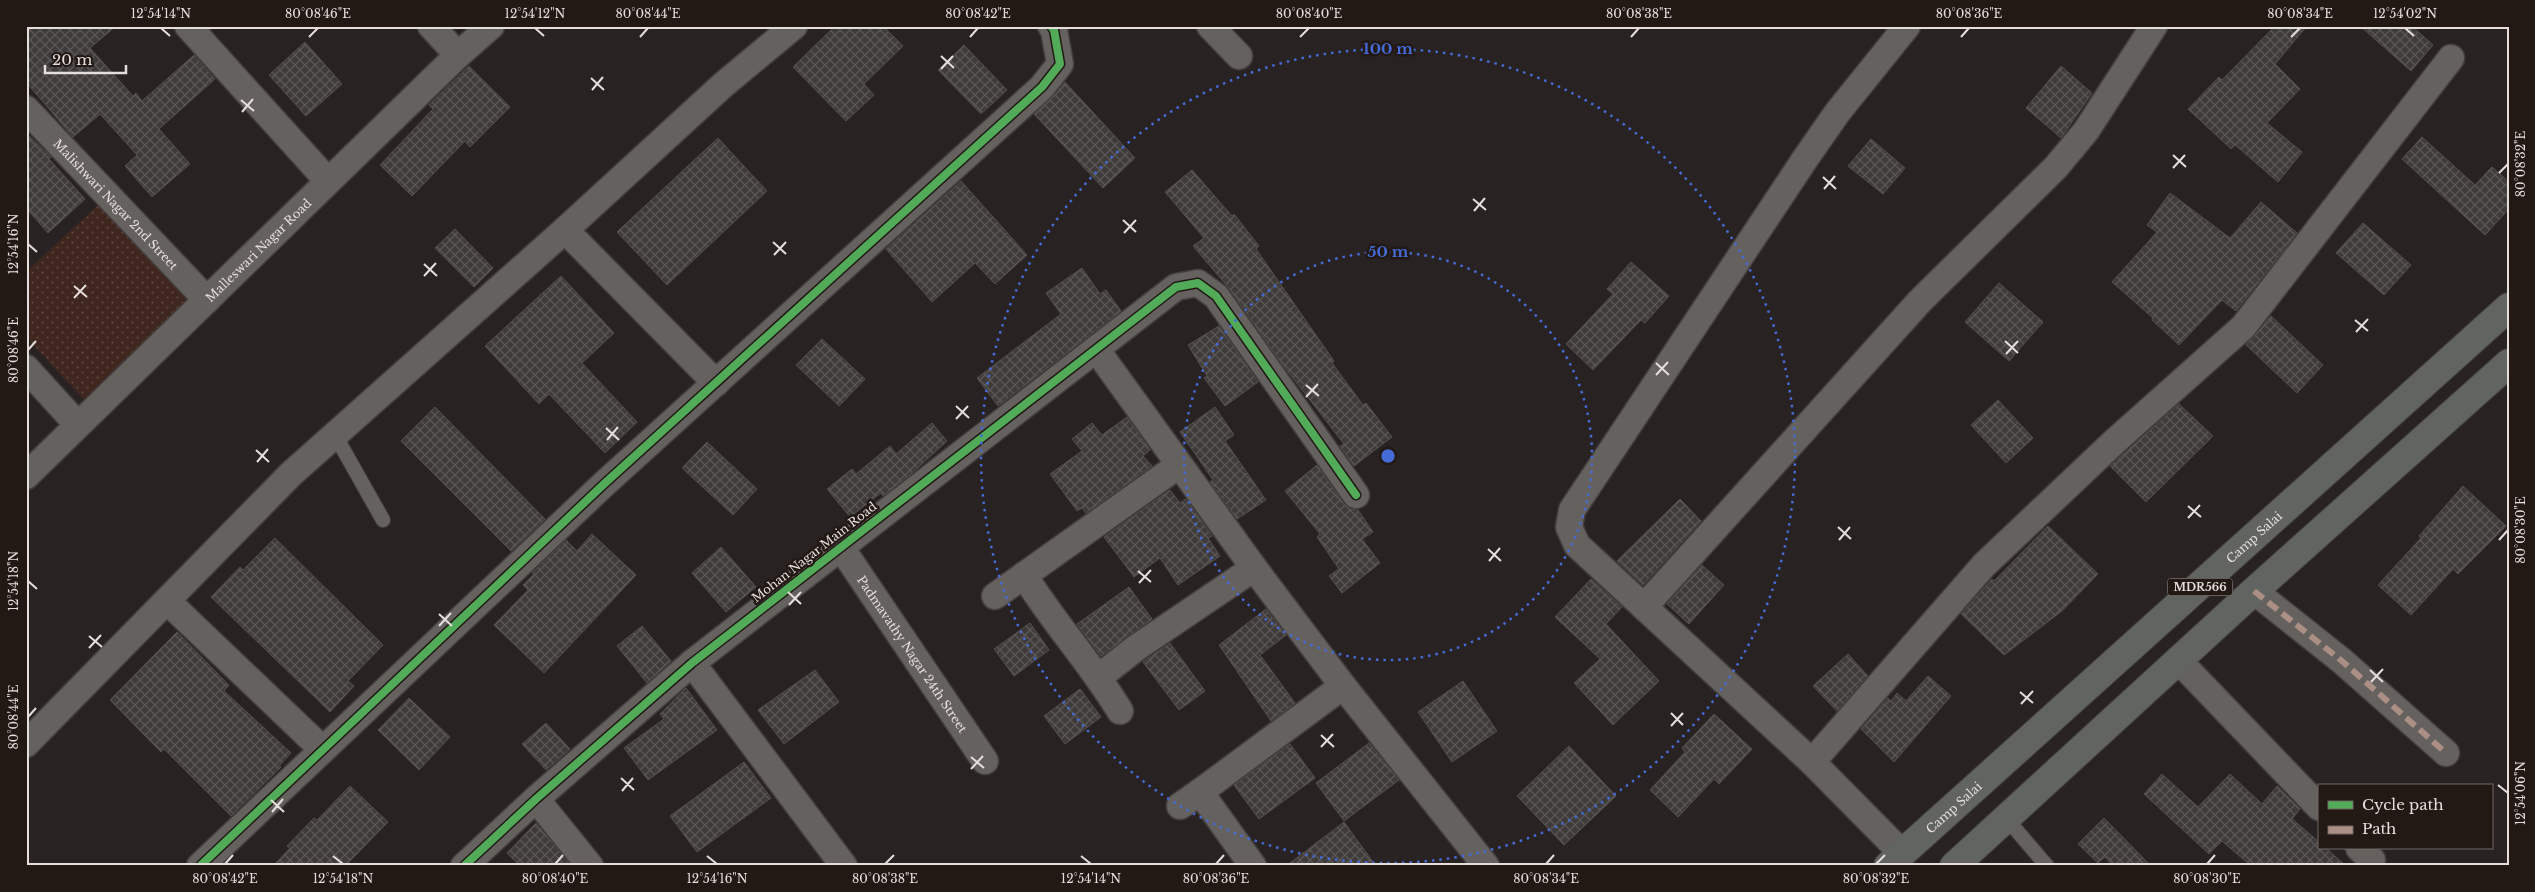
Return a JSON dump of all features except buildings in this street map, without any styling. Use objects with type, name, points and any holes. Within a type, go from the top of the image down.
[{"type":"main road","name":"Camp Salai","points":[[1895,860],[2509,307]]},
{"type":"main road","name":"MDR566","points":[[1954,866],[2254,591],[2509,364]]},
{"type":"main road","points":[[1962,800],[1998,825]]},
{"type":"street","points":[[188,26],[328,182]]},
{"type":"street","points":[[431,26],[458,55]]},
{"type":"street","name":"Malleswari Nagar Road","points":[[26,476],[458,55],[491,26]]},
{"type":"street","points":[[26,744],[291,474],[565,230],[722,85],[794,26]]},
{"type":"street","points":[[200,866],[322,749],[716,383],[1042,87],[1060,64],[1054,30],[1051,26]]},
{"type":"street","points":[[1210,26],[1239,56]]},
{"type":"street","points":[[1895,860],[1812,762],[1577,545],[1569,527],[1572,510],[1805,159],[1837,114],[1906,26]]},
{"type":"street","points":[[1644,607],[1920,301],[2056,168],[2086,131],[2154,26]]},
{"type":"street","points":[[1812,762],[1984,565],[2114,442],[2243,326],[2451,58]]},
{"type":"street","name":"Malishwari Nagar 2nd Street","points":[[26,109],[207,300]]},
{"type":"street","points":[[565,230],[716,383]]},
{"type":"street","name":"Mohan Nagar Main Road","points":[[464,866],[536,799],[692,663],[840,546],[1176,288],[1198,283],[1216,296],[1356,495]]},
{"type":"street","points":[[1096,349],[1254,568],[1343,686],[1486,866]]},
{"type":"street","points":[[26,368],[78,425]]},
{"type":"street","points":[[995,596],[1179,465]]},
{"type":"street","name":"Padmavathy Nagar 24th Street","points":[[840,546],[985,761]]},
{"type":"street","points":[[1099,677],[1136,648],[1254,568]]},
{"type":"street","points":[[1024,575],[1065,636],[1099,677],[1120,711]]},
{"type":"street","points":[[2254,591],[2342,661],[2446,753]]},
{"type":"street","points":[[166,601],[322,749]]},
{"type":"street","points":[[2178,660],[2318,806]]},
{"type":"street","points":[[692,663],[844,866]]},
{"type":"street","points":[[1254,866],[1190,799],[1343,686]]},
{"type":"street","points":[[536,799],[590,866]]},
{"type":"lane","points":[[335,435],[383,520]]},
{"type":"lane","points":[[1998,825],[2047,866]]},
{"type":"shaded area","points":[[99,204],[198,308],[86,402],[26,337],[26,272]]},
{"type":"marked path","points":[[2254,591],[2342,661],[2446,753]]},
{"type":"cycle path","points":[[200,866],[604,484],[1042,87],[1060,64],[1054,30],[1051,26]]},
{"type":"cycle path","points":[[464,866],[536,799],[692,663],[1176,287],[1198,283],[1216,296],[1356,495]]}]
